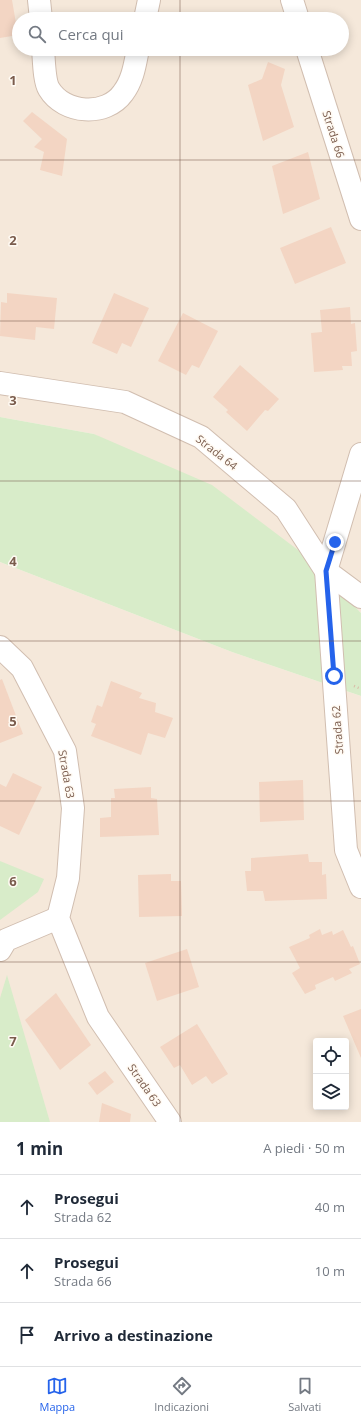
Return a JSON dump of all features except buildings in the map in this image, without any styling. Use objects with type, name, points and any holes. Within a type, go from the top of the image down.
[{"type":"street","points":[[39,0],[40,12]]},
{"type":"street","points":[[146,12],[149,0]]},
{"type":"street","points":[[292,0],[296,12]]},
{"type":"street","points":[[43,56],[44,67],[49,88],[58,99],[70,107],[84,110],[98,109],[111,104],[122,94],[130,82],[136,56]]},
{"type":"street","name":"Strada 66","points":[[309,56],[361,219]]},
{"type":"street","name":"Strada 64","points":[[0,383],[125,402],[201,437],[286,509],[326,571],[361,597]]},
{"type":"street","points":[[326,571],[361,454]]},
{"type":"street","name":"Strada 62","points":[[326,571],[346,850],[361,887]]},
{"type":"street","name":"Strada 63","points":[[0,647],[22,668],[65,751],[73,808],[68,878],[58,918],[98,1017],[170,1122]]},
{"type":"street","points":[[0,950],[6,940],[58,918]]},
{"type":"shaded area","points":[[0,0],[361,0],[361,613],[306,556],[94,434],[0,417]]},
{"type":"shaded area","points":[[0,562],[232,652],[361,696],[361,1122],[0,1122]]},
{"type":"green space","points":[[0,417],[94,434],[212,485],[306,556],[361,613],[361,696],[232,652],[0,562]]},
{"type":"green space","points":[[0,861],[44,879],[38,892],[0,920]]},
{"type":"green space","points":[[7,975],[50,1122],[0,1122],[0,998]]},
{"type":"route","points":[[334,676],[326,571],[335,542]]}]
